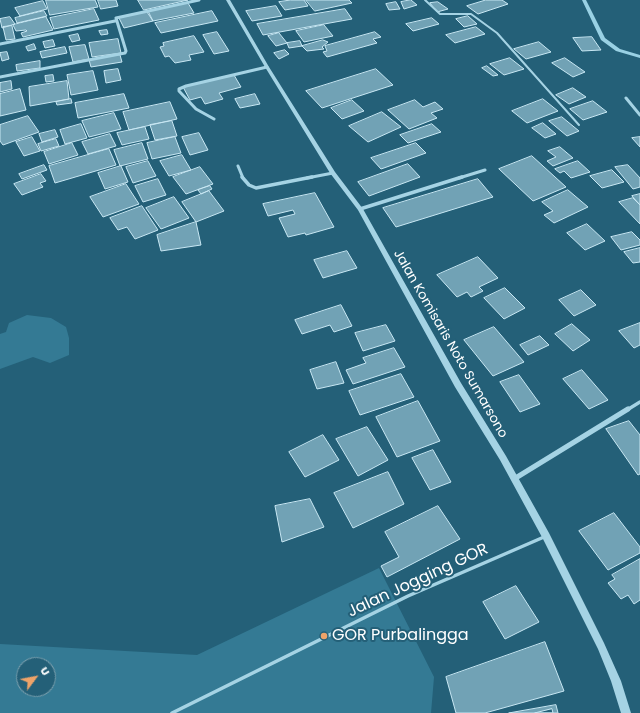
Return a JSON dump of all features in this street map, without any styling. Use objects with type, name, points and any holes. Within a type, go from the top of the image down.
[{"type":"street","points":[[0,44],[115,21],[118,17],[198,0]]},
{"type":"street","name":"Jalan Komisaris Noto Sumarsono","points":[[228,0],[267,67],[333,173],[360,209],[458,385],[546,536],[601,646],[616,682],[626,713]]},
{"type":"street","points":[[0,77],[126,52],[115,21]]},
{"type":"street","points":[[214,119],[191,105],[179,92],[179,89],[186,86],[267,67]]},
{"type":"street","points":[[626,98],[640,115]]},
{"type":"street","points":[[238,166],[245,182],[251,187],[256,188],[333,173]]},
{"type":"street","points":[[360,209],[485,170]]},
{"type":"street","points":[[514,479],[640,402]]},
{"type":"lane","points":[[424,0],[440,14],[471,14],[497,33],[579,125]]},
{"type":"lane","name":"Jalan Jogging GOR","points":[[172,713],[408,596],[546,536]]},
{"type":"shaded area","points":[[27,315],[51,318],[66,327],[69,338],[69,355],[50,363],[33,357],[0,369],[0,334],[6,332],[9,323]]},
{"type":"shaded area","name":"GOR Purbalingga","points":[[379,568],[434,677],[431,713],[0,713],[0,644],[197,655]]},
{"type":"building","points":[[46,0],[95,0],[98,7],[50,15]]},
{"type":"building","points":[[98,0],[116,0],[118,6],[101,9]]},
{"type":"building","points":[[138,0],[188,0],[144,10]]},
{"type":"building","points":[[304,0],[308,6],[285,10],[279,2]]},
{"type":"building","points":[[306,0],[349,0],[352,3],[315,11]]},
{"type":"building","points":[[411,0],[417,5],[404,9],[401,2]]},
{"type":"building","points":[[486,0],[502,0],[508,4],[478,14],[467,6]]},
{"type":"building","points":[[43,1],[47,9],[20,16],[15,8]]},
{"type":"building","points":[[396,2],[400,9],[389,10],[386,4]]},
{"type":"building","points":[[438,2],[448,9],[437,12],[430,3]]},
{"type":"building","points":[[188,3],[194,13],[153,21],[148,11]]},
{"type":"building","points":[[276,6],[282,16],[252,21],[246,11]]},
{"type":"building","points":[[94,9],[99,20],[54,29],[50,18]]},
{"type":"building","points":[[345,9],[352,19],[263,35],[257,24]]},
{"type":"building","points":[[44,11],[47,16],[17,23],[15,18]]},
{"type":"building","points":[[212,11],[218,21],[161,33],[155,23]]},
{"type":"building","points":[[147,12],[153,21],[124,28],[119,18]]},
{"type":"building","points":[[468,16],[477,24],[464,27],[456,19]]},
{"type":"building","points":[[10,17],[15,24],[2,28],[0,19]]},
{"type":"building","points":[[46,17],[53,30],[23,37],[21,33],[27,31],[16,31],[13,25]]},
{"type":"building","points":[[432,18],[439,24],[413,31],[406,24]]},
{"type":"building","points":[[324,25],[333,36],[304,42],[296,31]]},
{"type":"building","points":[[12,26],[15,39],[6,40],[3,27]]},
{"type":"building","points":[[476,27],[485,34],[455,43],[446,35]]},
{"type":"building","points":[[107,30],[108,34],[101,35],[99,31]]},
{"type":"building","points":[[217,32],[229,51],[214,54],[203,35]]},
{"type":"building","points":[[375,32],[381,37],[373,39],[377,43],[327,57],[323,52],[327,51],[325,46]]},
{"type":"building","points":[[279,33],[287,43],[276,46],[268,36]]},
{"type":"building","points":[[78,34],[80,40],[72,42],[69,36]]},
{"type":"building","points":[[194,36],[204,52],[189,55],[191,60],[175,63],[169,56],[165,57],[160,47],[164,46],[163,43]]},
{"type":"building","points":[[592,37],[601,50],[582,51],[573,38]]},
{"type":"building","points":[[118,39],[121,53],[92,57],[89,43]]},
{"type":"building","points":[[53,40],[55,46],[45,48],[43,42]]},
{"type":"building","points":[[323,40],[328,42],[322,47],[324,49],[307,51],[302,46]]},
{"type":"building","points":[[300,41],[302,46],[289,48],[287,43]]},
{"type":"building","points":[[539,42],[551,52],[526,59],[514,49]]},
{"type":"building","points":[[34,44],[36,49],[28,51],[26,47]]},
{"type":"building","points":[[85,45],[89,59],[73,62],[69,47]]},
{"type":"building","points":[[65,47],[67,53],[42,58],[40,52]]},
{"type":"building","points":[[285,50],[289,54],[279,59],[274,53]]},
{"type":"building","points":[[7,52],[9,59],[2,61],[0,53]]},
{"type":"building","points":[[120,55],[122,62],[91,67],[89,60]]},
{"type":"building","points":[[510,58],[524,69],[504,75],[490,64]]},
{"type":"building","points":[[565,58],[585,72],[573,77],[552,63]]},
{"type":"building","points":[[40,61],[40,68],[17,71],[16,65]]},
{"type":"building","points":[[487,66],[498,75],[493,76],[482,68]]},
{"type":"building","points":[[118,69],[121,80],[106,83],[104,71]]},
{"type":"building","points":[[376,69],[393,85],[322,108],[306,91]]},
{"type":"building","points":[[93,71],[98,90],[71,95],[67,75]]},
{"type":"building","points":[[53,75],[54,81],[46,82],[45,76]]},
{"type":"building","points":[[234,75],[241,87],[219,93],[223,99],[205,104],[201,97],[190,100],[183,87]]},
{"type":"building","points":[[11,81],[12,89],[0,92],[0,83]]},
{"type":"building","points":[[67,81],[69,99],[30,106],[29,87]]},
{"type":"building","points":[[573,88],[586,97],[569,104],[556,95]]},
{"type":"building","points":[[20,89],[26,110],[0,116],[0,94]]},
{"type":"building","points":[[124,94],[129,108],[78,118],[75,103]]},
{"type":"building","points":[[255,94],[260,104],[240,108],[235,99]]},
{"type":"building","points":[[71,99],[72,103],[57,105],[56,102]]},
{"type":"building","points":[[543,99],[558,111],[527,123],[512,111]]},
{"type":"building","points":[[352,100],[364,111],[342,119],[331,108]]},
{"type":"building","points":[[415,100],[423,107],[435,102],[443,109],[431,113],[437,118],[409,129],[388,110]]},
{"type":"building","points":[[593,101],[607,112],[583,120],[570,109]]},
{"type":"building","points":[[170,102],[177,119],[129,130],[123,112]]},
{"type":"building","points":[[382,112],[401,127],[368,142],[349,126]]},
{"type":"building","points":[[114,113],[121,129],[89,137],[82,121]]},
{"type":"building","points":[[28,116],[39,132],[3,145],[0,141],[0,125]]},
{"type":"building","points":[[562,117],[579,131],[567,136],[549,121]]},
{"type":"building","points":[[172,121],[177,136],[155,140],[150,125]]},
{"type":"building","points":[[543,123],[556,134],[545,138],[532,128]]},
{"type":"building","points":[[81,124],[87,138],[65,144],[60,130]]},
{"type":"building","points":[[432,124],[441,132],[408,143],[400,135]]},
{"type":"building","points":[[145,127],[149,139],[122,145],[117,133]]},
{"type":"building","points":[[55,130],[58,137],[42,142],[39,134]]},
{"type":"building","points":[[199,133],[208,150],[190,155],[182,137]]},
{"type":"building","points":[[110,134],[116,146],[88,154],[82,142]]},
{"type":"building","points":[[32,137],[40,151],[24,156],[16,142]]},
{"type":"building","points":[[175,137],[181,153],[152,159],[147,143]]},
{"type":"building","points":[[640,137],[640,147],[632,138]]},
{"type":"building","points":[[56,139],[59,146],[41,151],[38,144]]},
{"type":"building","points":[[72,143],[78,155],[49,164],[44,152]]},
{"type":"building","points":[[142,143],[148,159],[120,166],[114,150]]},
{"type":"building","points":[[416,143],[426,153],[381,169],[371,158]]},
{"type":"building","points":[[560,147],[573,158],[553,166],[547,161],[556,157],[548,151]]},
{"type":"building","points":[[109,149],[116,165],[55,183],[49,166]]},
{"type":"building","points":[[182,155],[191,170],[169,176],[160,161]]},
{"type":"building","points":[[532,156],[566,187],[533,201],[499,169]]},
{"type":"building","points":[[148,161],[156,176],[133,183],[126,167]]},
{"type":"building","points":[[578,161],[590,172],[571,178],[564,171],[560,173],[555,169]]},
{"type":"building","points":[[408,164],[420,177],[369,196],[358,182]]},
{"type":"building","points":[[44,165],[47,170],[22,179],[19,174]]},
{"type":"building","points":[[628,165],[640,178],[640,187],[633,189],[615,167]]},
{"type":"building","points":[[121,166],[128,182],[105,189],[98,173]]},
{"type":"building","points":[[200,167],[213,184],[186,194],[173,177]]},
{"type":"building","points":[[612,170],[624,182],[602,188],[590,176]]},
{"type":"building","points":[[41,174],[46,181],[40,183],[43,187],[22,195],[14,184]]},
{"type":"building","points":[[158,179],[166,195],[143,202],[135,186]]},
{"type":"building","points":[[478,179],[493,197],[396,227],[383,208]]},
{"type":"building","points":[[126,184],[139,204],[103,217],[90,197]]},
{"type":"building","points":[[210,186],[212,189],[201,194],[198,190]]},
{"type":"building","points":[[568,190],[588,207],[554,223],[544,215],[553,211],[542,202]]},
{"type":"building","points":[[209,191],[224,211],[196,222],[182,202]]},
{"type":"building","points":[[315,193],[334,227],[306,235],[305,233],[288,237],[279,218],[295,214],[293,210],[268,216],[263,204]]},
{"type":"building","points":[[640,194],[640,205],[632,196]]},
{"type":"building","points":[[174,197],[189,218],[161,229],[146,208]]},
{"type":"building","points":[[633,198],[640,205],[640,224],[619,202]]},
{"type":"building","points":[[142,206],[158,230],[135,239],[127,227],[118,230],[110,218]]},
{"type":"building","points":[[196,222],[201,245],[161,251],[157,235]]},
{"type":"building","points":[[587,224],[605,241],[585,250],[567,233]]},
{"type":"building","points":[[632,232],[640,240],[640,245],[621,250],[611,237]]},
{"type":"building","points":[[640,248],[640,262],[633,263],[624,252]]},
{"type":"building","points":[[347,251],[357,268],[323,278],[314,260]]},
{"type":"building","points":[[478,257],[498,278],[479,287],[483,291],[471,297],[467,292],[457,297],[437,275]]},
{"type":"building","points":[[505,288],[525,308],[504,319],[484,298]]},
{"type":"building","points":[[581,290],[596,305],[574,316],[559,300]]},
{"type":"building","points":[[341,305],[352,326],[334,332],[330,325],[302,334],[295,320]]},
{"type":"building","points":[[640,323],[640,345],[634,348],[619,331]]},
{"type":"building","points":[[572,324],[590,340],[573,351],[555,334]]},
{"type":"building","points":[[386,325],[395,341],[363,351],[355,333]]},
{"type":"building","points":[[494,327],[524,362],[493,376],[464,340]]},
{"type":"building","points":[[540,336],[549,345],[528,355],[520,345]]},
{"type":"building","points":[[394,348],[405,367],[353,384],[346,370],[366,363],[363,358]]},
{"type":"building","points":[[336,362],[344,383],[317,389],[310,370]]},
{"type":"building","points":[[582,370],[608,400],[589,409],[563,379]]},
{"type":"building","points":[[401,374],[414,397],[360,415],[349,391]]},
{"type":"building","points":[[519,375],[540,404],[520,412],[500,382]]},
{"type":"building","points":[[418,401],[440,441],[397,457],[376,417]]},
{"type":"building","points":[[629,421],[640,435],[640,474],[638,475],[606,429]]},
{"type":"building","points":[[367,427],[388,460],[358,476],[336,439]]},
{"type":"building","points":[[323,435],[339,460],[305,477],[289,452]]},
{"type":"building","points":[[433,450],[451,482],[430,490],[412,458]]},
{"type":"building","points":[[388,472],[404,504],[353,528],[334,493]]},
{"type":"building","points":[[310,499],[324,527],[282,542],[275,506]]},
{"type":"building","points":[[438,506],[460,539],[387,577],[381,566],[399,557],[385,532]]},
{"type":"building","points":[[614,513],[640,547],[640,553],[608,570],[579,531]]},
{"type":"building","points":[[640,559],[640,600],[634,604],[628,595],[621,599],[608,583],[615,579],[612,575]]},
{"type":"building","points":[[516,586],[539,622],[505,639],[483,602]]},
{"type":"building","points":[[545,642],[564,691],[485,713],[456,713],[446,677]]},
{"type":"building","points":[[556,705],[558,713],[509,713]]},
{"type":"building","points":[[552,709],[553,713],[535,713]]},
{"type":"waterway","points":[[584,0],[603,39],[618,50],[640,57]]},
{"type":"place","name":"GOR Purbalingga","points":[[324,636]]}]
